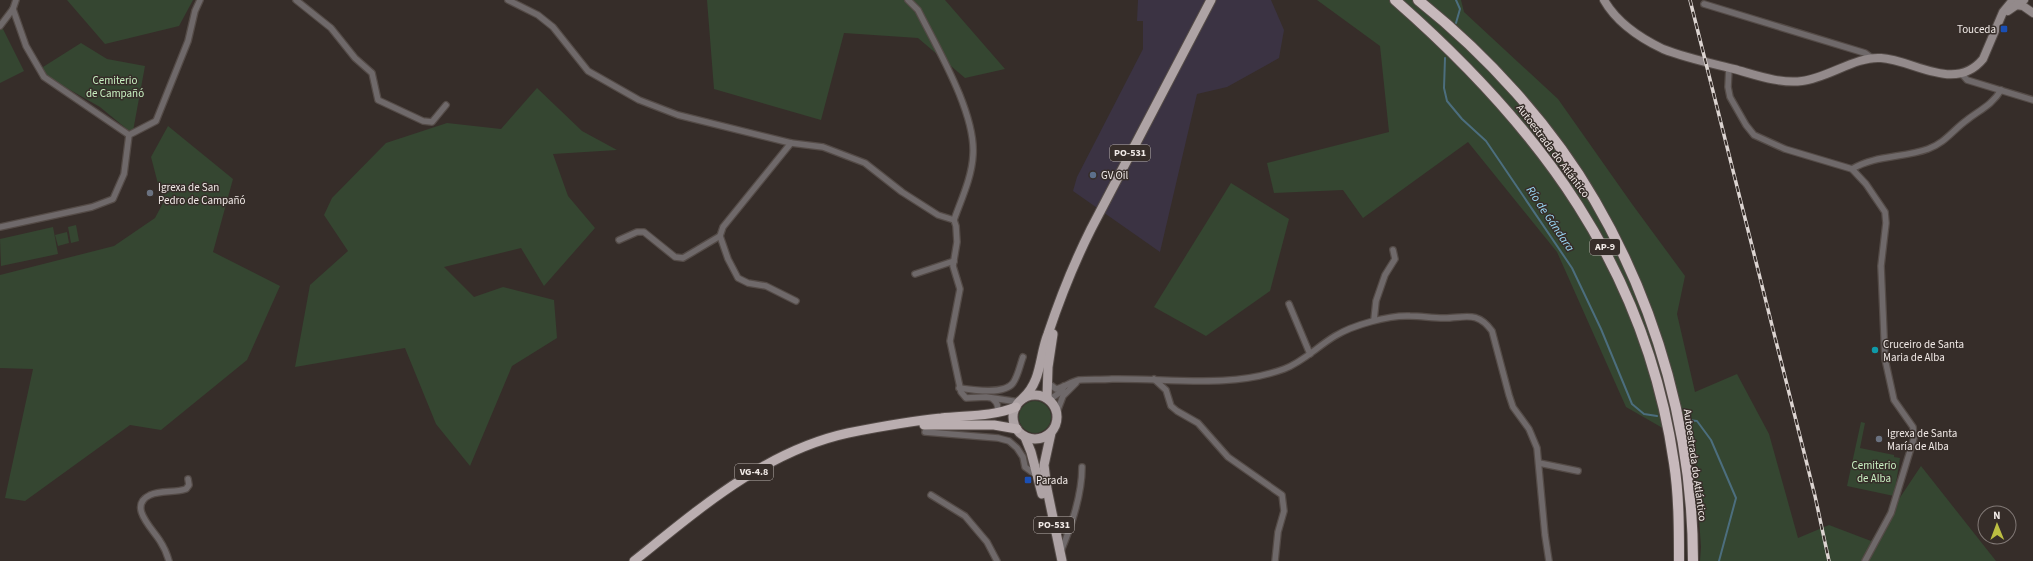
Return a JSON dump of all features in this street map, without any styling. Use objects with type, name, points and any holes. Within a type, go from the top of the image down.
[{"type":"highway","name":"Autoestrada do Atlántico","points":[[1395,0],[1468,68],[1505,108],[1568,187],[1605,247],[1632,307],[1661,396],[1674,463],[1679,519],[1679,561]]},
{"type":"highway","name":"Autoestrada do Atlántico","points":[[1418,0],[1470,46],[1513,90],[1557,143],[1595,201],[1627,264],[1653,328],[1664,362],[1681,432],[1690,503],[1693,561]]},
{"type":"highway","name":"VG-4.8","points":[[634,561],[733,484],[768,464],[816,443],[847,433],[895,425],[941,418],[997,413],[1019,402]]},
{"type":"highway","name":"VG-4.8","points":[[895,425],[994,425],[1017,429]]},
{"type":"main road","name":"PO-531","points":[[1019,402],[1031,391],[1036,383],[1047,335],[1090,228],[1211,0]]},
{"type":"main road","points":[[1604,0],[1621,21],[1650,43],[1684,56],[1729,68],[1780,80],[1803,81],[1828,75],[1872,58],[1887,58],[1940,74],[1961,73],[1974,68],[1983,59],[2003,12],[2014,2],[2024,0]]},
{"type":"main road","points":[[2014,2],[2033,13]]},
{"type":"main road","name":"PO-531","points":[[1048,399],[1046,382],[1057,310]]},
{"type":"main road","points":[[1017,429],[1013,416],[1019,402],[1035,395],[1048,399],[1057,412]]},
{"type":"main road","name":"PO-531","points":[[1057,412],[1056,423],[1051,433],[1044,465],[1060,558]]},
{"type":"main road","name":"PO-531","points":[[1017,429],[1025,437],[1038,476],[1060,558]]},
{"type":"main road","points":[[1025,437],[1042,438],[1051,433]]},
{"type":"street","points":[[0,26],[13,9],[16,0]]},
{"type":"street","points":[[129,136],[156,121],[188,41],[195,11],[200,0]]},
{"type":"street","points":[[296,0],[331,28],[355,58],[372,73],[378,100],[423,121],[432,122],[446,105]]},
{"type":"street","points":[[508,0],[538,15],[553,27],[588,71],[638,100],[678,115],[791,143],[823,147],[865,163],[902,192],[938,216],[954,220]]},
{"type":"street","points":[[908,0],[918,10],[959,95],[973,138],[972,165],[954,220],[957,242],[954,261],[954,275],[960,289],[950,341],[959,388],[966,398],[986,397],[1019,402]]},
{"type":"street","points":[[1704,4],[1864,53],[1872,58]]},
{"type":"street","points":[[13,9],[26,46],[44,77],[129,136]]},
{"type":"street","points":[[1729,68],[1728,87],[1730,96],[1746,125],[1754,135],[1785,149],[1852,169],[1866,184],[1885,212],[1886,222],[1881,266],[1885,359],[1894,400],[1913,427],[1914,434],[1894,506],[1865,561]]},
{"type":"street","points":[[1961,73],[1967,80],[2033,100]]},
{"type":"street","points":[[1852,169],[1863,162],[1928,149],[1948,139],[1966,120],[1994,101],[2002,90]]},
{"type":"street","points":[[0,226],[92,207],[114,199],[124,174],[129,136]]},
{"type":"street","points":[[791,143],[723,227],[720,236],[728,260],[738,278],[748,283],[766,286],[796,301]]},
{"type":"street","points":[[619,240],[637,232],[644,232],[675,257],[683,258],[720,236]]},
{"type":"street","points":[[1374,320],[1376,301],[1385,275],[1394,263],[1395,259],[1393,250]]},
{"type":"street","points":[[915,274],[954,261]]},
{"type":"street","points":[[1289,304],[1310,354]]},
{"type":"street","points":[[1046,382],[1056,389],[1079,380],[1154,379],[1198,382],[1259,376],[1285,368],[1310,354],[1336,335],[1374,320],[1403,316],[1447,318],[1465,315],[1479,318],[1486,323],[1492,331],[1513,406],[1529,429],[1537,448],[1545,535],[1549,561]]},
{"type":"street","points":[[959,388],[992,390],[1006,389],[1013,383],[1023,357]]},
{"type":"street","points":[[1154,379],[1166,390],[1171,406],[1198,423],[1228,456],[1282,495],[1284,511],[1278,532],[1275,561]]},
{"type":"street","points":[[1057,412],[1066,392],[1079,380]]},
{"type":"street","points":[[1048,399],[1062,391],[1064,386]]},
{"type":"street","points":[[993,399],[999,408],[997,413]]},
{"type":"street","points":[[925,432],[998,438],[1009,441],[1017,448],[1023,458],[1025,467],[1038,476]]},
{"type":"street","points":[[1539,463],[1578,471]]},
{"type":"street","points":[[1060,558],[1082,482],[1082,467]]},
{"type":"street","points":[[169,561],[160,540],[142,515],[141,505],[143,500],[161,491],[186,489],[189,485],[188,479]]},
{"type":"street","points":[[931,495],[964,516],[986,542],[997,561]]},
{"type":"street","points":[[1055,530],[1061,534],[1066,533],[1069,529]]},
{"type":"shaded area","points":[[1138,0],[1271,0],[1284,30],[1279,58],[1227,87],[1197,94],[1160,252],[1073,191],[1077,177],[1143,49],[1143,21],[1137,21]]},
{"type":"green space","points":[[67,0],[193,0],[179,26],[105,44]]},
{"type":"green space","points":[[707,0],[945,0],[1005,69],[965,78],[918,38],[844,33],[821,120],[714,89]]},
{"type":"green space","points":[[1317,0],[1461,0],[1464,12],[1558,99],[1685,276],[1677,314],[1695,392],[1737,374],[1769,434],[1798,538],[1829,525],[1871,541],[1921,466],[1977,537],[1977,545],[1983,545],[1996,561],[1700,561],[1701,547],[1694,446],[1626,407],[1557,252],[1468,142],[1363,218],[1343,190],[1274,193],[1267,163],[1389,132],[1380,46]]},
{"type":"green space","points":[[0,23],[24,71],[0,83]]},
{"type":"green space","name":"Cemiterio de Campañó","points":[[81,43],[107,59],[145,66],[133,131],[128,130],[100,107],[44,75],[43,67]]},
{"type":"green space","points":[[537,88],[582,131],[617,150],[553,154],[568,196],[595,228],[544,286],[521,248],[444,267],[474,297],[503,287],[554,300],[557,338],[512,366],[470,466],[436,424],[405,348],[295,367],[310,285],[348,251],[324,215],[332,198],[386,143],[447,123],[501,129]]},
{"type":"green space","points":[[168,126],[233,179],[213,252],[280,286],[247,360],[161,430],[130,425],[25,501],[5,498],[33,369],[0,368],[0,275],[114,246],[155,218],[163,203],[151,157]]},
{"type":"green space","points":[[1231,183],[1289,219],[1270,291],[1206,336],[1154,307]]},
{"type":"green space","points":[[76,225],[79,241],[71,243],[68,227]]},
{"type":"green space","points":[[53,227],[58,254],[1,266],[0,239]]},
{"type":"green space","points":[[67,232],[69,243],[58,246],[55,235]]},
{"type":"green space","points":[[1035,401],[1046,406],[1051,417],[1046,428],[1035,433],[1024,428],[1019,417],[1024,406]]},
{"type":"green space","name":"Cemiterio de Alba","points":[[1861,422],[1865,423],[1860,448],[1894,455],[1894,457],[1900,458],[1894,496],[1847,486]]},
{"type":"waterway","name":"Río de Gándara","points":[[1456,0],[1460,9],[1456,23]]},
{"type":"waterway","name":"Río de Gándara","points":[[1445,58],[1444,88],[1447,101],[1462,119],[1486,141],[1572,268],[1601,329],[1632,404],[1644,414],[1657,416]]},
{"type":"waterway","points":[[1688,420],[1697,421],[1711,440],[1736,498],[1719,561]]},
{"type":"railway","points":[[1690,0],[1815,496],[1829,561]]},
{"type":"place","name":"Touceda","points":[[2004,29]]},
{"type":"place","name":"GV Oil","points":[[1093,175]]},
{"type":"place","name":"Igrexa de San Pedro de Campañó","points":[[150,193]]},
{"type":"place","name":"Cruceiro de Santa Maria de Alba","points":[[1875,350]]},
{"type":"place","name":"Igrexa de Santa María de Alba","points":[[1879,439]]},
{"type":"place","name":"Parada","points":[[1028,480]]}]
